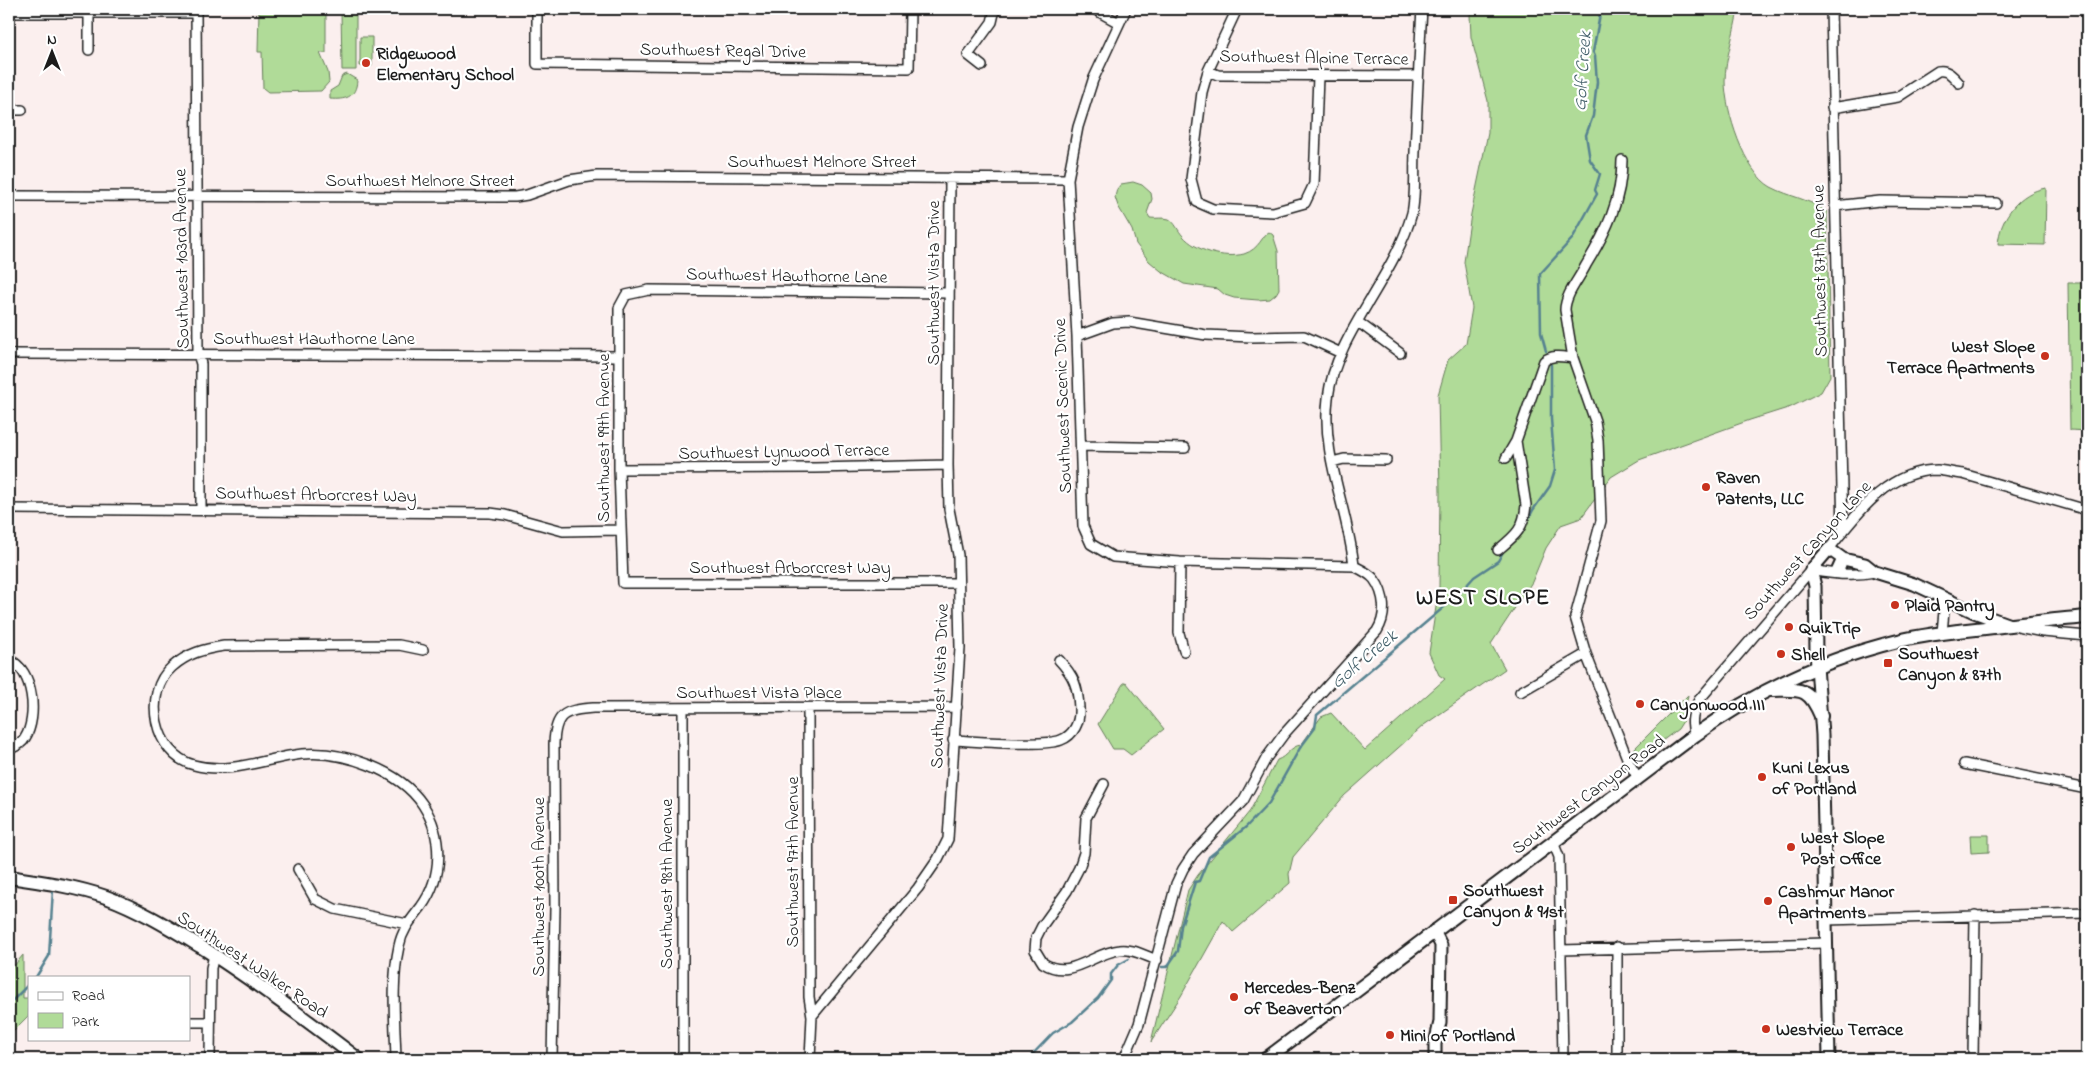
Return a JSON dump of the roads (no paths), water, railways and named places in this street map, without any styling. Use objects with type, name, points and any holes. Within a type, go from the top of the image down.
[{"type":"main road","name":"Southwest Canyon Road","points":[[1266,1059],[1695,735],[1767,690],[1818,667],[1898,641],[1942,633],[2087,617]]},
{"type":"main road","points":[[1767,690],[1791,690],[1807,693],[1814,699],[1821,716]]},
{"type":"main road","name":"Southwest Walker Road","points":[[9,877],[65,886],[108,898],[143,914],[214,955],[285,1004],[358,1059]]},
{"type":"street","name":"Southwest Regal Drive","points":[[537,9],[537,64],[909,68],[910,9]]},
{"type":"street","points":[[982,66],[968,55],[992,22],[995,9]]},
{"type":"street","points":[[1094,9],[1119,23]]},
{"type":"street","name":"Southwest Scenic Drive","points":[[1126,9],[1093,80],[1081,117],[1068,179],[1077,336],[1083,526],[1091,544],[1112,557],[1180,562],[1354,566]]},
{"type":"street","points":[[1237,9],[1208,71],[1202,92],[1191,179],[1197,202],[1213,209],[1273,212],[1304,203],[1314,184],[1318,76]]},
{"type":"street","points":[[1124,1059],[1139,1024],[1176,884],[1183,869],[1217,827],[1243,801],[1268,757],[1284,734],[1355,657],[1381,624],[1384,605],[1380,592],[1373,578],[1354,566],[1352,548],[1332,462],[1326,424],[1328,397],[1341,353],[1397,252],[1412,212],[1422,9]]},
{"type":"street","name":"Southwest 87th Avenue","points":[[1831,9],[1843,532]]},
{"type":"street","points":[[9,13],[89,14],[196,11]]},
{"type":"street","name":"Southwest 103rd Avenue","points":[[196,11],[198,354],[201,364],[200,509]]},
{"type":"street","points":[[89,14],[89,50]]},
{"type":"street","points":[[1832,108],[1898,97],[1938,70],[1947,72],[1959,83]]},
{"type":"street","name":"Southwest Alpine Terrace","points":[[1208,71],[1218,75],[1418,76]]},
{"type":"street","points":[[9,110],[22,110]]},
{"type":"street","points":[[1622,160],[1613,214],[1565,304],[1565,317],[1574,358],[1595,421],[1598,440],[1601,521],[1575,617],[1586,654],[1629,764],[1638,778]]},
{"type":"street","name":"Southwest Melnore Street","points":[[9,196],[515,197],[569,180],[597,176],[1068,179]]},
{"type":"street","name":"Southwest Vista Drive","points":[[812,1016],[918,888],[948,839],[960,648],[956,537],[949,509],[948,465],[950,178]]},
{"type":"street","points":[[1835,206],[1880,201],[1996,203]]},
{"type":"street","name":"Southwest Hawthorne Lane","points":[[626,295],[649,290],[948,293]]},
{"type":"street","name":"Southwest 99th Avenue","points":[[623,583],[620,530],[619,356],[620,308],[626,295]]},
{"type":"street","points":[[1077,336],[1113,323],[1129,322],[1206,335],[1251,337],[1304,336],[1341,353]]},
{"type":"street","points":[[1358,322],[1400,353]]},
{"type":"street","name":"Southwest Hawthorne Lane","points":[[9,354],[619,356]]},
{"type":"street","points":[[1506,458],[1516,440],[1544,361],[1550,357],[1557,356],[1574,358]]},
{"type":"street","points":[[1498,550],[1517,534],[1523,524],[1525,515],[1526,505],[1516,440]]},
{"type":"street","points":[[1081,446],[1185,448]]},
{"type":"street","points":[[1332,462],[1344,459],[1386,460]]},
{"type":"street","name":"Southwest Lynwood Terrace","points":[[620,469],[948,465]]},
{"type":"street","name":"Southwest Canyon Lane","points":[[1695,735],[1692,727],[1699,700],[1843,532],[1886,488],[1902,478],[1928,471],[1963,474],[2087,510]]},
{"type":"street","name":"Southwest Arborcrest Way","points":[[9,508],[490,513],[505,515],[563,531],[620,530]]},
{"type":"street","points":[[1829,549],[1843,560],[1865,564],[1875,572],[1914,584],[2010,625],[2043,632],[2087,636]]},
{"type":"street","points":[[1837,572],[1843,560]]},
{"type":"street","points":[[1180,562],[1179,633],[1184,651]]},
{"type":"street","points":[[1829,1059],[1821,716],[1815,586],[1811,570],[1823,573],[1837,572],[1862,575],[1875,572]]},
{"type":"street","name":"Southwest Arborcrest Way","points":[[623,583],[958,583]]},
{"type":"street","points":[[1939,596],[1944,611],[1942,633]]},
{"type":"street","points":[[396,1059],[396,968],[399,944],[407,924],[422,906],[433,886],[439,859],[436,833],[422,804],[398,780],[364,762],[338,756],[303,754],[223,769],[193,765],[170,752],[158,729],[157,692],[167,672],[178,662],[200,650],[224,646],[399,644],[423,650]]},
{"type":"street","points":[[1520,692],[1586,654]]},
{"type":"street","points":[[9,660],[16,663],[29,683],[31,705],[30,727],[24,740],[9,749]]},
{"type":"street","points":[[953,740],[1049,742],[1068,736],[1078,720],[1079,695],[1074,679],[1059,660]]},
{"type":"street","name":"Southwest Vista Place","points":[[561,716],[574,709],[593,708],[957,707]]},
{"type":"street","name":"Southwest 98th Avenue","points":[[683,708],[683,1059]]},
{"type":"street","name":"Southwest 97th Avenue","points":[[808,708],[809,997],[812,1016]]},
{"type":"street","name":"Southwest 100th Avenue","points":[[552,1059],[555,908],[554,729],[561,716]]},
{"type":"street","points":[[1964,764],[2087,790]]},
{"type":"street","points":[[1104,784],[1086,818],[1082,861],[1067,891],[1042,926],[1036,938],[1035,950],[1043,963],[1060,969],[1075,968],[1120,950],[1134,951],[1157,960]]},
{"type":"street","points":[[1553,842],[1559,857],[1564,1059]]},
{"type":"street","points":[[298,869],[315,899],[335,909],[407,924]]},
{"type":"street","points":[[1826,920],[2087,913]]},
{"type":"street","points":[[1973,1059],[1975,915]]},
{"type":"street","points":[[1434,931],[1441,945],[1439,1029],[1435,1044],[1435,1059]]},
{"type":"street","points":[[1561,950],[1617,947],[1826,943]]},
{"type":"street","points":[[1617,947],[1617,1059]]},
{"type":"street","points":[[210,1059],[211,968],[214,955]]},
{"type":"street","points":[[810,1059],[812,1016]]},
{"type":"street","points":[[190,1022],[210,1022]]},
{"type":"street","points":[[1439,1029],[1442,1042],[1440,1059]]},
{"type":"waterway","name":"Golf Creek","points":[[1546,351],[1541,333],[1540,274],[1572,239],[1597,194],[1595,190],[1600,174],[1590,160],[1586,135],[1593,116],[1597,82],[1593,52],[1601,9]]},
{"type":"waterway","name":"Golf Creek","points":[[1521,534],[1533,510],[1550,486],[1555,470],[1551,419],[1551,365]]},
{"type":"waterway","name":"Golf Creek","points":[[1162,967],[1167,967],[1178,951],[1181,926],[1195,882],[1199,881],[1209,857],[1246,827],[1269,803],[1300,748],[1315,728],[1317,715],[1457,596],[1474,577],[1498,561],[1504,550]]},
{"type":"waterway","points":[[37,976],[49,956],[53,889]]},
{"type":"waterway","name":"Golf Creek","points":[[1028,1059],[1053,1033],[1072,1022],[1098,998],[1111,980],[1111,974],[1118,965],[1129,959]]},
{"type":"waterway","points":[[9,1004],[28,985]]},
{"type":"place","name":"Ridgewood Elementary School","points":[[366,63]]},
{"type":"place","name":"West Slope Terrace Apartments","points":[[2045,356]]},
{"type":"place","name":"Raven Patents, LLC","points":[[1706,487]]},
{"type":"place","name":"Plaid Pantry","points":[[1895,605]]},
{"type":"place","name":"QuikTrip","points":[[1789,627]]},
{"type":"place","name":"Shell","points":[[1781,654]]},
{"type":"place","name":"Southwest Canyon & 87th","points":[[1888,663]]},
{"type":"place","name":"Canyonwood III","points":[[1640,704]]},
{"type":"place","name":"Kuni Lexus of Portland","points":[[1762,777]]},
{"type":"place","name":"West Slope Post Office","points":[[1791,847]]},
{"type":"place","name":"Southwest Canyon & 91st","points":[[1453,900]]},
{"type":"place","name":"Cashmur Manor Apartments","points":[[1768,901]]},
{"type":"place","name":"Mercedes-Benz of Beaverton","points":[[1234,997]]},
{"type":"place","name":"Westview Terrace","points":[[1766,1029]]},
{"type":"place","name":"Mini of Portland","points":[[1390,1035]]},
{"type":"district","name":"WEST SLOPE","points":[[1483,596]]}]
